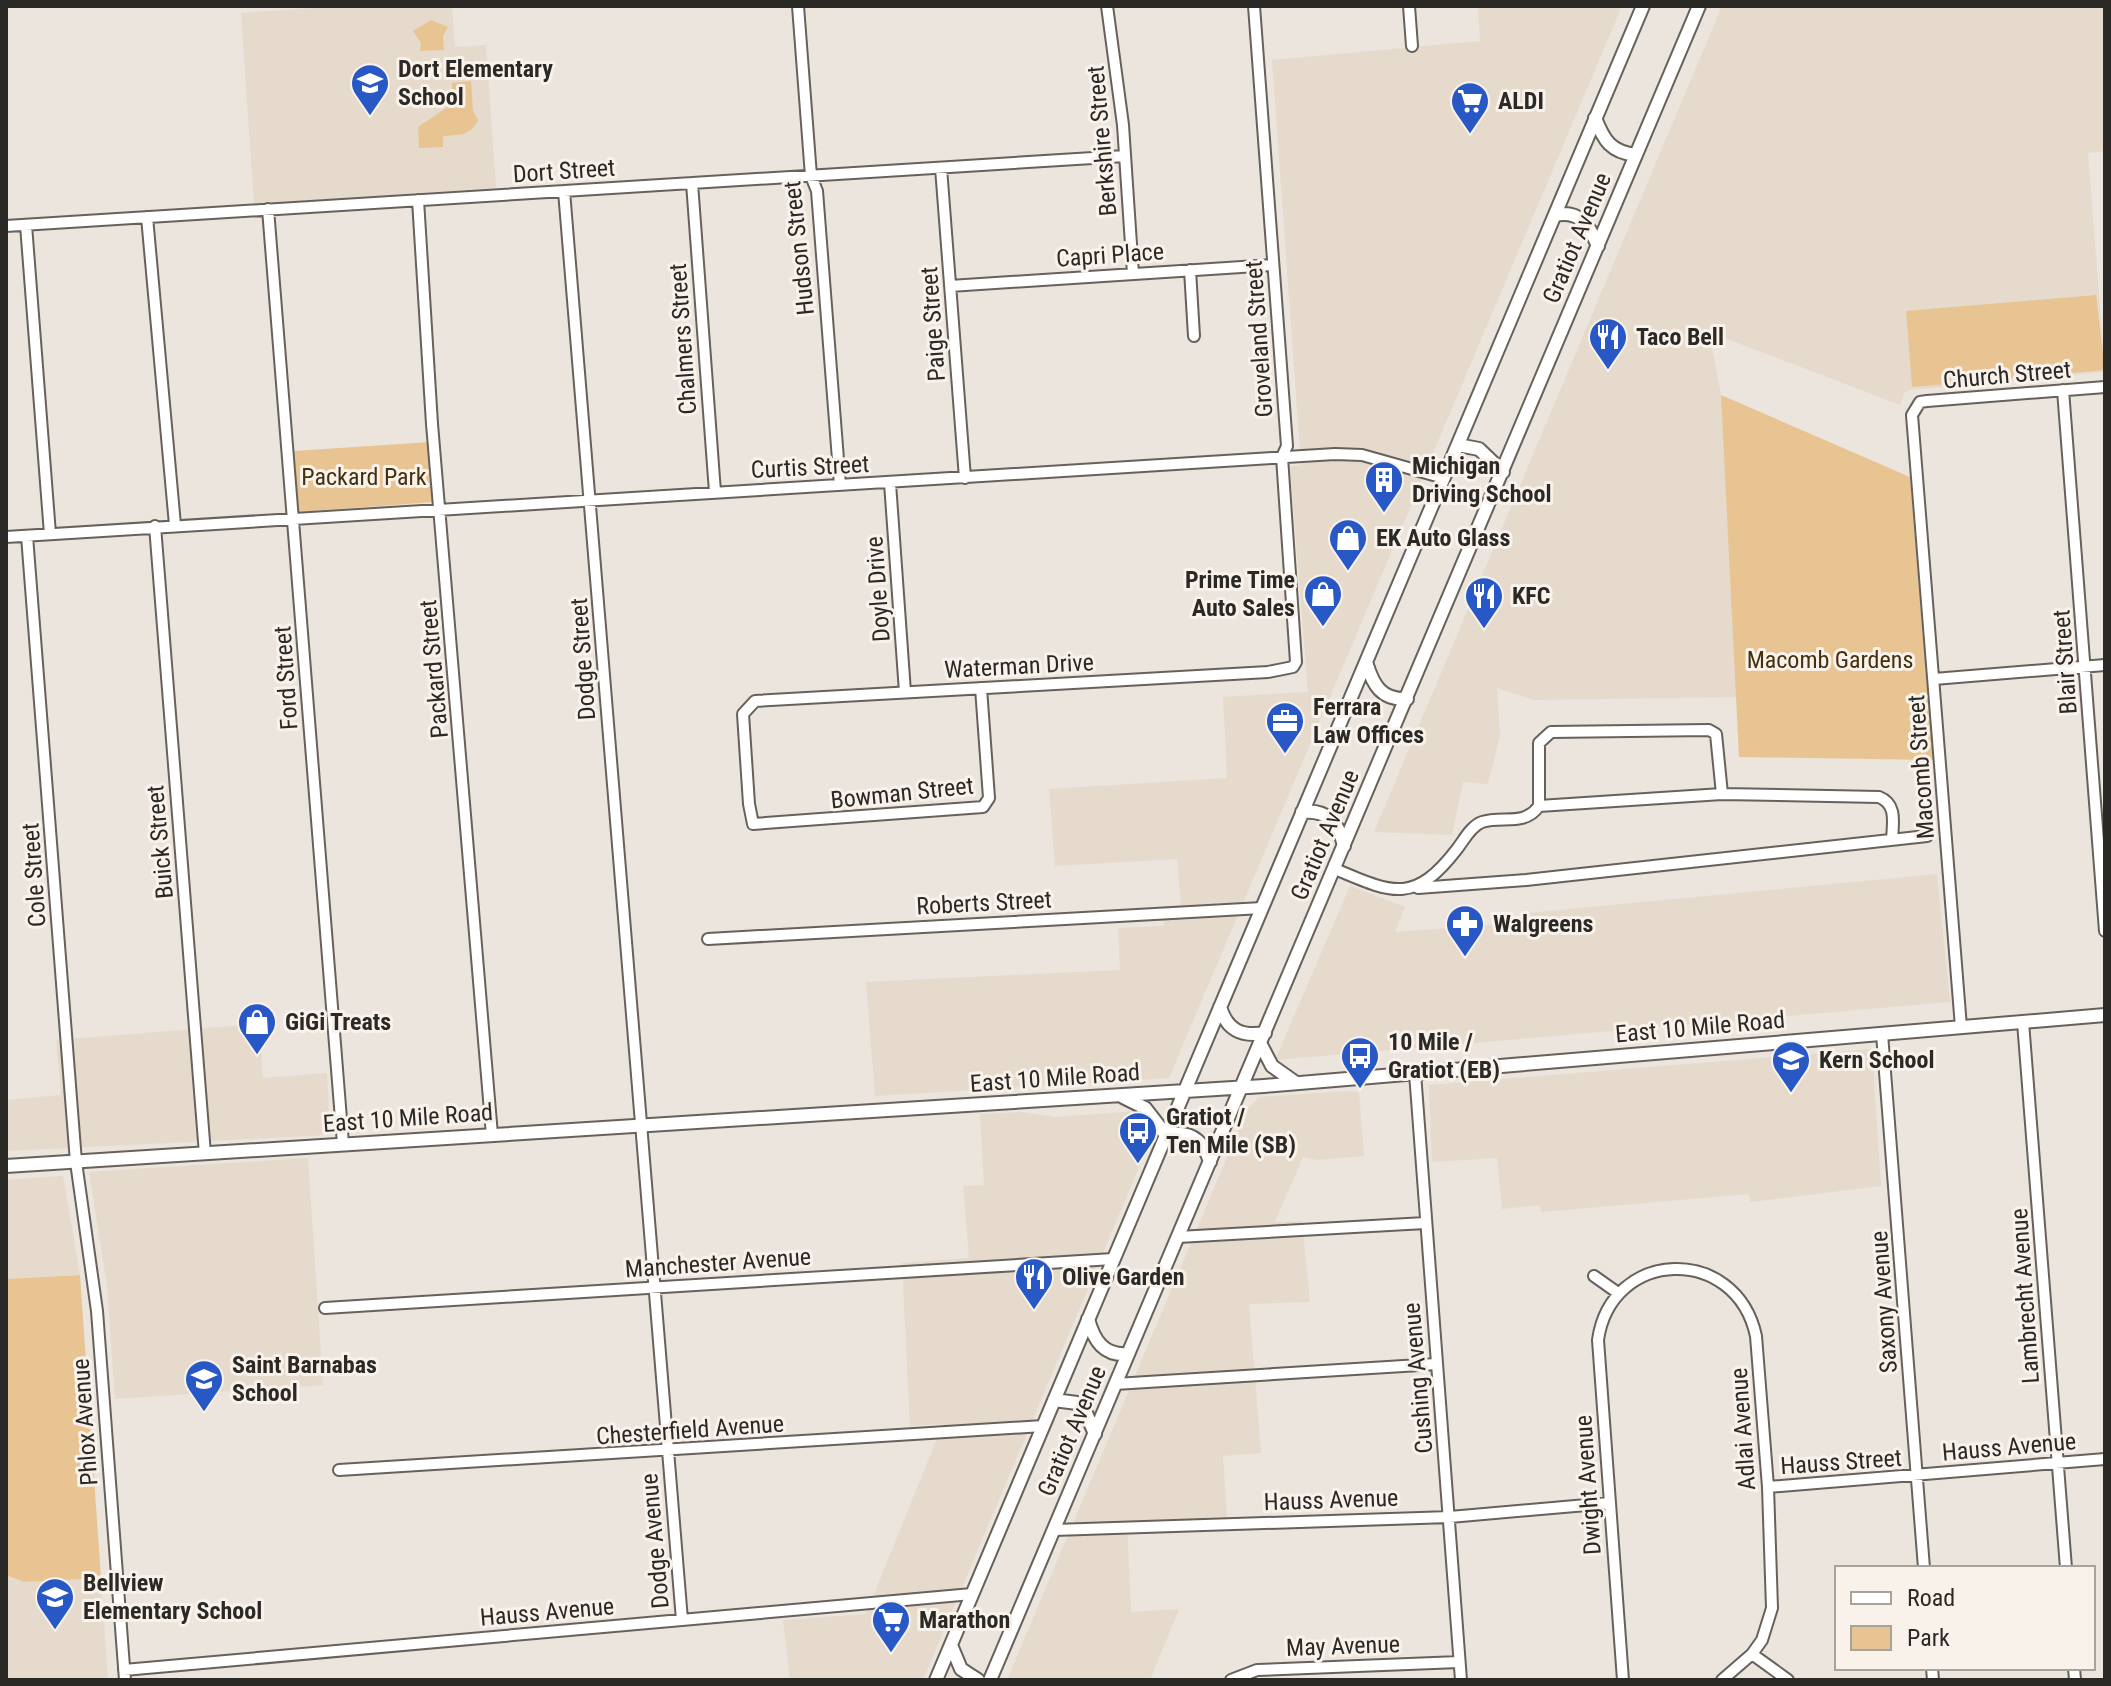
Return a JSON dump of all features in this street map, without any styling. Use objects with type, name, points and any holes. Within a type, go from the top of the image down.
[{"type":"main road","name":"Gratiot Avenue","points":[[936,1680],[1643,6]]},
{"type":"main road","name":"Gratiot Avenue","points":[[990,1680],[1699,6]]},
{"type":"main road","points":[[1595,118],[1601,134],[1613,150],[1636,155]]},
{"type":"main road","points":[[1555,215],[1569,213],[1583,219],[1598,246]]},
{"type":"main road","points":[[1458,445],[1479,449],[1503,472]]},
{"type":"main road","points":[[1366,662],[1371,678],[1384,695],[1407,699]]},
{"type":"main road","points":[[1302,812],[1317,812],[1329,817],[1344,846]]},
{"type":"main road","points":[[1220,1007],[1227,1023],[1236,1031],[1262,1038],[1272,1066],[1296,1083]]},
{"type":"main road","name":"East 10 Mile Road","points":[[6,1166],[1241,1087],[2105,1015]]},
{"type":"main road","points":[[1116,1095],[1145,1108],[1166,1135],[1181,1133],[1196,1137],[1210,1162]]},
{"type":"main road","points":[[1088,1319],[1103,1348],[1114,1354],[1128,1354]]},
{"type":"main road","points":[[1054,1400],[1077,1403],[1086,1413],[1095,1434]]},
{"type":"main road","points":[[951,1645],[961,1669],[978,1680]]},
{"type":"street","name":"Hudson Street","points":[[798,6],[811,176],[817,191],[840,485]]},
{"type":"street","name":"Berkshire Street","points":[[1107,6],[1125,156],[1133,274]]},
{"type":"street","name":"Groveland Street","points":[[1254,6],[1287,446],[1282,457],[1297,654],[1293,667]]},
{"type":"street","points":[[1409,6],[1412,46]]},
{"type":"street","name":"Dort Street","points":[[6,226],[1125,156]]},
{"type":"street","name":"Paige Street","points":[[941,168],[965,478]]},
{"type":"street","name":"Chalmers Street","points":[[692,183],[715,492]]},
{"type":"street","name":"Dodge Street","points":[[564,191],[639,1124]]},
{"type":"street","name":"Packard Street","points":[[418,200],[492,1135]]},
{"type":"street","name":"Ford Street","points":[[268,209],[343,1144]]},
{"type":"street","points":[[147,217],[175,525]]},
{"type":"street","points":[[26,225],[50,534]]},
{"type":"street","name":"Capri Place","points":[[950,286],[1273,265]]},
{"type":"street","points":[[1190,270],[1194,336]]},
{"type":"street","name":"Church Street","points":[[1915,409],[1927,401],[2105,387]]},
{"type":"street","name":"Blair Street","points":[[2063,390],[2105,931]]},
{"type":"street","name":"Macomb Street","points":[[1915,409],[1912,415],[1961,1027]]},
{"type":"street","name":"Curtis Street","points":[[27,536],[1282,457],[1362,455],[1444,478]]},
{"type":"street","name":"Doyle Drive","points":[[890,483],[905,692]]},
{"type":"street","name":"Buick Street","points":[[155,526],[205,1154]]},
{"type":"street","points":[[6,537],[27,536]]},
{"type":"street","name":"Cole Street","points":[[27,536],[76,1162]]},
{"type":"street","points":[[1934,679],[2105,665]]},
{"type":"street","name":"Waterman Drive","points":[[748,706],[765,700],[1268,672],[1293,667]]},
{"type":"street","name":"Bowman Street","points":[[748,706],[743,714],[753,824],[983,807],[989,798],[981,688]]},
{"type":"street","points":[[1418,888],[1445,864],[1470,831],[1481,822],[1518,820],[1530,816],[1539,806],[1539,743],[1551,732],[1709,730],[1716,734],[1722,794]]},
{"type":"street","points":[[1539,806],[1722,794],[1879,797],[1888,801],[1892,808],[1892,839]]},
{"type":"street","points":[[1335,869],[1378,888],[1399,891],[1883,844],[1892,839],[1927,836]]},
{"type":"street","name":"Roberts Street","points":[[708,939],[1262,908]]},
{"type":"street","name":"Lambrecht Avenue","points":[[2023,1022],[2066,1566]]},
{"type":"street","name":"Saxony Avenue","points":[[1882,1034],[1924,1566]]},
{"type":"street","name":"Cushing Avenue","points":[[1415,1073],[1461,1680]]},
{"type":"street","name":"Dodge Avenue","points":[[639,1124],[645,1142],[682,1620]]},
{"type":"street","name":"Phlox Avenue","points":[[76,1162],[97,1311],[124,1675]]},
{"type":"street","points":[[1178,1237],[1425,1223]]},
{"type":"street","name":"Manchester Avenue","points":[[325,1308],[1113,1259]]},
{"type":"street","name":"Adlai Avenue","points":[[1618,1293],[1639,1277],[1678,1269],[1716,1278],[1739,1295],[1749,1312],[1756,1336],[1768,1487],[1772,1608],[1765,1632],[1752,1654],[1722,1680]]},
{"type":"street","points":[[1594,1276],[1618,1293]]},
{"type":"street","name":"Dwight Avenue","points":[[1618,1293],[1605,1313],[1598,1340],[1623,1680]]},
{"type":"street","points":[[1115,1384],[1436,1364]]},
{"type":"street","name":"Chesterfield Avenue","points":[[339,1470],[668,1452],[1043,1426]]},
{"type":"street","name":"Hauss Avenue","points":[[1917,1476],[2105,1459]]},
{"type":"street","name":"Hauss Street","points":[[1768,1487],[1917,1476]]},
{"type":"street","name":"Hauss Avenue","points":[[1054,1530],[1450,1517],[1609,1503]]},
{"type":"street","name":"Hauss Avenue","points":[[124,1675],[972,1594]]},
{"type":"street","points":[[1752,1654],[1788,1680]]},
{"type":"street","name":"May Avenue","points":[[1231,1680],[1257,1670],[1459,1662]]},
{"type":"shaded area","name":"Dort Elementary School","points":[[344,6],[452,6],[455,47],[486,45],[496,188],[254,204],[241,13]]},
{"type":"shaded area","points":[[1478,6],[1622,6],[1169,1078],[875,1096],[866,982],[1120,970],[1118,928],[1164,926],[1163,906],[1181,905],[1177,859],[1055,866],[1049,789],[1227,778],[1223,697],[1308,692],[1290,467],[1301,465],[1272,60],[1480,41]]},
{"type":"shaded area","points":[[1722,6],[2105,6],[2105,151],[2088,153],[2105,372],[1911,390],[1905,392],[1900,405],[1709,332],[1721,395],[1738,697],[1534,700],[1497,688],[1500,736],[1488,784],[1463,782],[1452,835],[1374,832]]},
{"type":"shaded area","points":[[1937,874],[1950,1002],[1275,1060],[1350,886],[1405,907],[1395,932],[1528,922],[1528,913]]},
{"type":"shaded area","points":[[259,1024],[263,1078],[327,1073],[330,1135],[6,1151],[6,1100],[61,1095],[56,1040]]},
{"type":"shaded area","points":[[1872,1049],[1881,1186],[1751,1202],[1749,1194],[1541,1212],[1540,1205],[1502,1209],[1497,1158],[1432,1162],[1429,1085]]},
{"type":"shaded area","points":[[1359,1092],[1364,1156],[1317,1160],[1303,1157],[1275,1222],[1302,1221],[1310,1302],[1249,1304],[1261,1453],[1223,1456],[1227,1519],[1127,1522],[1131,1612],[1179,1609],[1150,1680],[1007,1680],[1247,1110],[1259,1097]]},
{"type":"shaded area","points":[[1140,1111],[1150,1121],[1154,1132],[923,1680],[790,1680],[783,1620],[866,1614],[943,1424],[910,1426],[902,1263],[969,1258],[963,1186],[984,1185],[980,1114],[1021,1112],[1056,1117]]},
{"type":"shaded area","points":[[308,1158],[323,1385],[115,1399],[107,1286],[89,1172]]},
{"type":"shaded area","points":[[63,1176],[80,1275],[6,1279],[6,1180]]},
{"type":"shaded area","name":"Bellview Elementary School","points":[[6,1575],[24,1582],[101,1578],[108,1680],[6,1680]]},
{"type":"green space","points":[[431,20],[448,27],[443,36],[444,50],[420,51],[421,43],[413,31]]},
{"type":"green space","points":[[471,81],[473,111],[478,120],[472,129],[464,134],[443,136],[443,147],[419,148],[418,127],[452,104],[452,83]]},
{"type":"green space","points":[[2096,295],[2105,370],[1912,387],[1906,311]]},
{"type":"green space","name":"Macomb Gardens","points":[[1721,395],[1910,477],[1933,760],[1739,757]]},
{"type":"green space","name":"Packard Park","points":[[430,442],[434,502],[298,512],[294,451]]},
{"type":"green space","points":[[80,1275],[101,1578],[24,1582],[6,1575],[6,1279]]},
{"type":"place","name":"Dort Elementary School","points":[[370,117]]},
{"type":"place","name":"ALDI","points":[[1470,135]]},
{"type":"place","name":"Taco Bell","points":[[1608,371]]},
{"type":"place","name":"Michigan Driving School","points":[[1384,514]]},
{"type":"place","name":"EK Auto Glass","points":[[1348,572]]},
{"type":"place","name":"Prime Time Auto Sales","points":[[1323,628]]},
{"type":"place","name":"KFC","points":[[1484,630]]},
{"type":"place","name":"Ferrara Law Offices","points":[[1285,755]]},
{"type":"place","name":"Walgreens","points":[[1465,958]]},
{"type":"place","name":"GiGi Treats","points":[[257,1056]]},
{"type":"place","name":"10 Mile / Gratiot (EB)","points":[[1360,1090]]},
{"type":"place","name":"Kern School","points":[[1791,1094]]},
{"type":"place","name":"Gratiot / Ten Mile (SB)","points":[[1138,1165]]},
{"type":"place","name":"Olive Garden","points":[[1034,1311]]},
{"type":"place","name":"Saint Barnabas School","points":[[204,1413]]},
{"type":"place","name":"Bellview Elementary School","points":[[55,1631]]},
{"type":"place","name":"Marathon","points":[[891,1654]]}]
